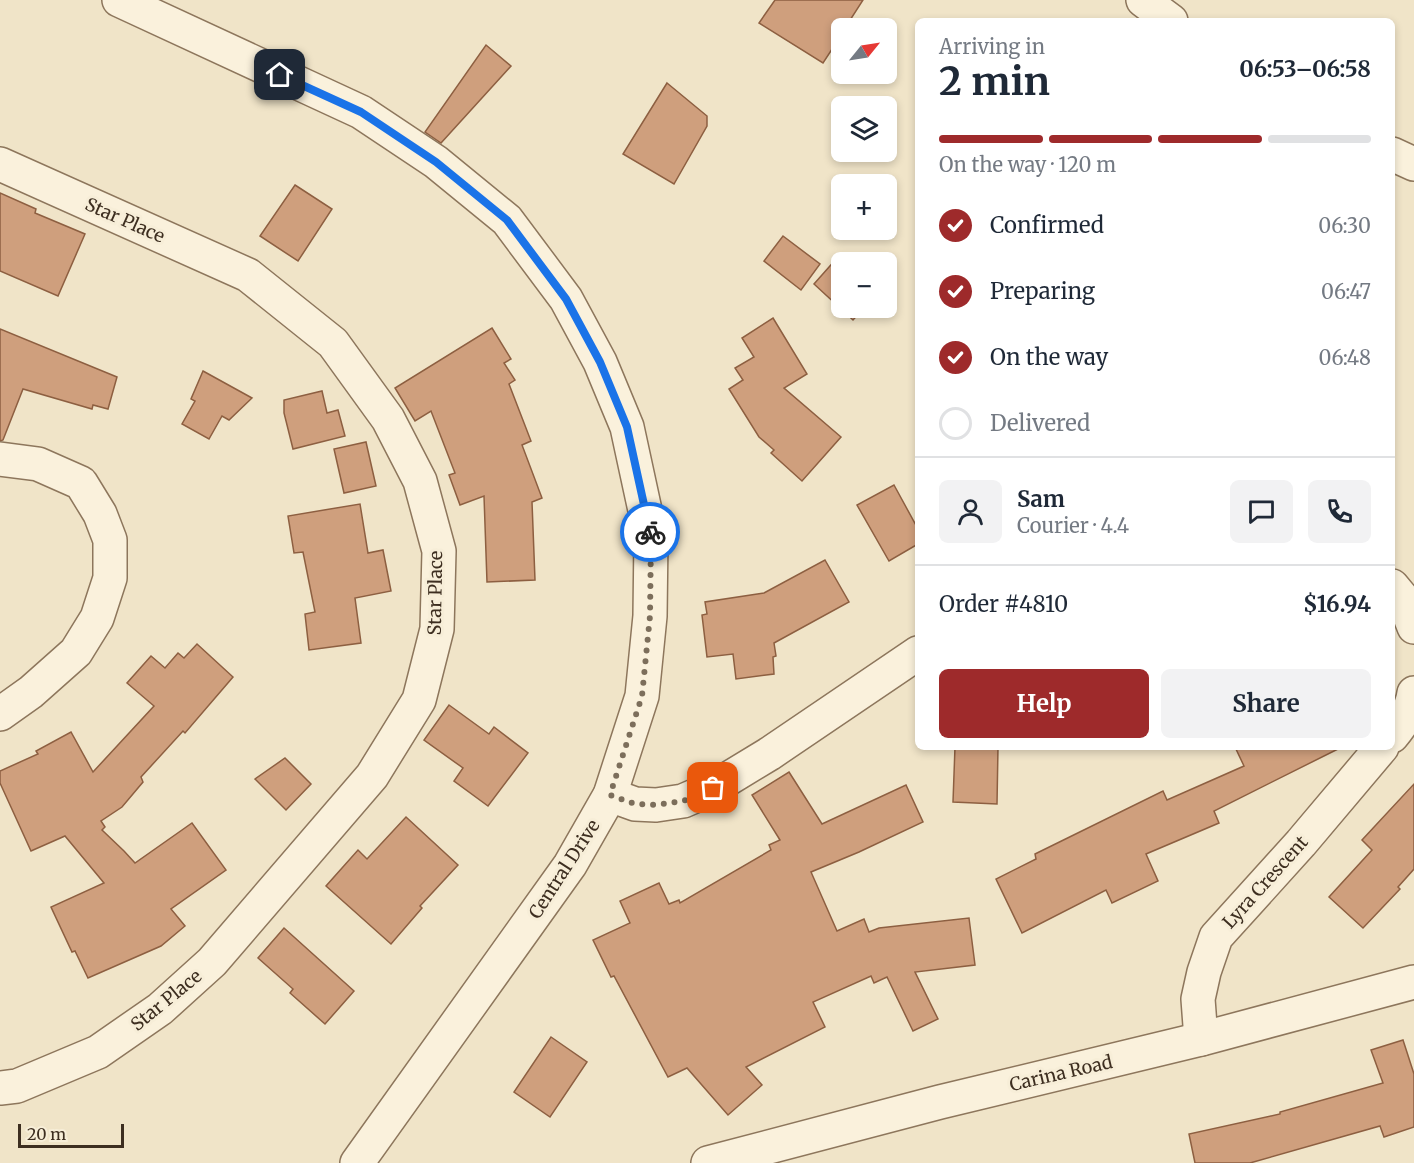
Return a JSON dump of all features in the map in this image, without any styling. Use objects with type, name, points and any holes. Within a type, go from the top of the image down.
[{"type":"street","name":"Central Drive","points":[[119,0],[361,112],[436,162],[507,220],[566,299],[600,362],[627,427],[651,538],[650,616],[642,696],[610,795],[570,865],[357,1163]]},
{"type":"street","points":[[1143,0],[1167,18]]},
{"type":"street","points":[[1395,155],[1414,164]]},
{"type":"street","name":"Star Place","points":[[0,164],[248,275],[333,343],[388,418],[420,481],[439,551],[437,629],[419,700],[372,776],[212,962],[160,1009],[98,1052],[17,1086],[0,1088]]},
{"type":"street","points":[[0,459],[38,464],[81,483],[100,514],[110,540],[110,578],[97,618],[76,652],[31,692],[0,714]]},
{"type":"street","points":[[1395,590],[1403,599],[1414,627]]},
{"type":"street","points":[[610,795],[635,804],[656,805],[683,801],[713,788],[769,754],[915,655]]},
{"type":"street","points":[[1395,733],[1413,700],[1414,693]]},
{"type":"street","name":"Lyra Crescent","points":[[1201,1039],[1198,999],[1216,937],[1301,843],[1379,750]]},
{"type":"street","name":"Carina Road","points":[[708,1163],[940,1102],[1201,1039],[1414,982]]},
{"type":"building","points":[[775,0],[863,0],[851,18],[831,18],[831,51],[823,63],[759,23]]},
{"type":"building","points":[[486,45],[511,66],[441,143],[425,132]]},
{"type":"building","points":[[667,83],[707,116],[707,126],[674,184],[623,154]]},
{"type":"building","points":[[295,185],[332,209],[298,261],[260,236]]},
{"type":"building","points":[[0,193],[36,209],[35,213],[85,234],[58,296],[0,271]]},
{"type":"building","points":[[783,236],[820,264],[801,290],[764,261]]},
{"type":"building","points":[[831,265],[831,300],[814,284]]},
{"type":"building","points":[[773,318],[807,374],[784,388],[841,437],[802,481],[771,453],[774,450],[759,437],[729,389],[743,380],[735,368],[754,357],[742,338]]},
{"type":"building","points":[[492,328],[511,359],[504,363],[515,380],[509,384],[531,441],[522,445],[542,498],[532,502],[535,580],[487,582],[484,496],[460,505],[449,475],[455,473],[431,411],[415,421],[395,388]]},
{"type":"building","points":[[0,329],[117,377],[108,409],[93,405],[92,409],[23,389],[3,440],[0,441]]},
{"type":"building","points":[[203,371],[252,398],[229,420],[222,416],[209,439],[182,424],[195,401],[191,399]]},
{"type":"building","points":[[322,391],[327,413],[338,410],[345,436],[293,449],[284,413],[284,400]]},
{"type":"building","points":[[366,442],[376,486],[344,493],[334,449]]},
{"type":"building","points":[[894,485],[915,524],[915,546],[889,561],[857,505]]},
{"type":"building","points":[[360,504],[368,553],[383,550],[391,591],[355,598],[361,643],[309,650],[305,614],[315,612],[303,552],[294,553],[288,516]]},
{"type":"building","points":[[825,560],[849,602],[774,643],[776,656],[773,657],[774,674],[736,679],[733,654],[707,657],[702,615],[707,614],[705,602],[764,593]]},
{"type":"building","points":[[197,644],[233,677],[185,733],[183,731],[141,777],[143,782],[122,807],[101,821],[105,827],[102,830],[135,863],[192,823],[226,870],[171,909],[185,926],[161,946],[88,978],[75,951],[72,952],[51,907],[104,883],[65,836],[31,851],[0,783],[0,771],[38,754],[36,751],[71,732],[93,772],[154,706],[127,683],[151,656],[165,668],[178,653],[184,658]]},
{"type":"building","points":[[449,705],[489,734],[494,727],[528,753],[488,806],[454,781],[463,768],[424,740]]},
{"type":"building","points":[[955,750],[998,750],[997,804],[953,802]]},
{"type":"building","points":[[1236,750],[1336,750],[1214,811],[1219,823],[1146,854],[1158,881],[1112,903],[1106,890],[1022,933],[996,879],[1036,859],[1035,854],[1163,791],[1167,800],[1244,766]]},
{"type":"building","points":[[285,758],[311,784],[286,810],[255,779]]},
{"type":"building","points":[[789,772],[822,824],[906,785],[923,822],[811,872],[837,931],[864,919],[869,932],[879,928],[969,918],[975,965],[915,972],[938,1019],[913,1031],[887,977],[874,983],[871,976],[813,1002],[825,1027],[746,1067],[762,1085],[728,1115],[687,1068],[668,1077],[614,976],[611,977],[593,940],[630,923],[620,901],[659,883],[669,904],[679,900],[680,903],[771,850],[769,845],[780,840],[752,795]]},
{"type":"building","points":[[1414,784],[1414,869],[1398,887],[1400,889],[1363,928],[1329,897],[1372,850],[1362,840]]},
{"type":"building","points":[[406,817],[458,865],[420,906],[422,908],[391,944],[326,886],[358,850],[367,859]]},
{"type":"building","points":[[284,928],[354,991],[325,1024],[290,993],[293,989],[258,958]]},
{"type":"building","points":[[551,1037],[587,1062],[550,1117],[514,1092]]},
{"type":"building","points":[[1403,1040],[1414,1074],[1414,1127],[1384,1137],[1380,1126],[1250,1163],[1195,1163],[1189,1134],[1280,1114],[1280,1112],[1383,1083],[1371,1050]]},
{"type":"way so far","points":[[650,532],[650,616],[642,696],[610,795],[635,804],[656,805],[683,801],[713,788]]},
{"type":"route","points":[[280,75],[361,112],[436,162],[507,220],[566,299],[600,362],[627,427],[650,532]]}]
